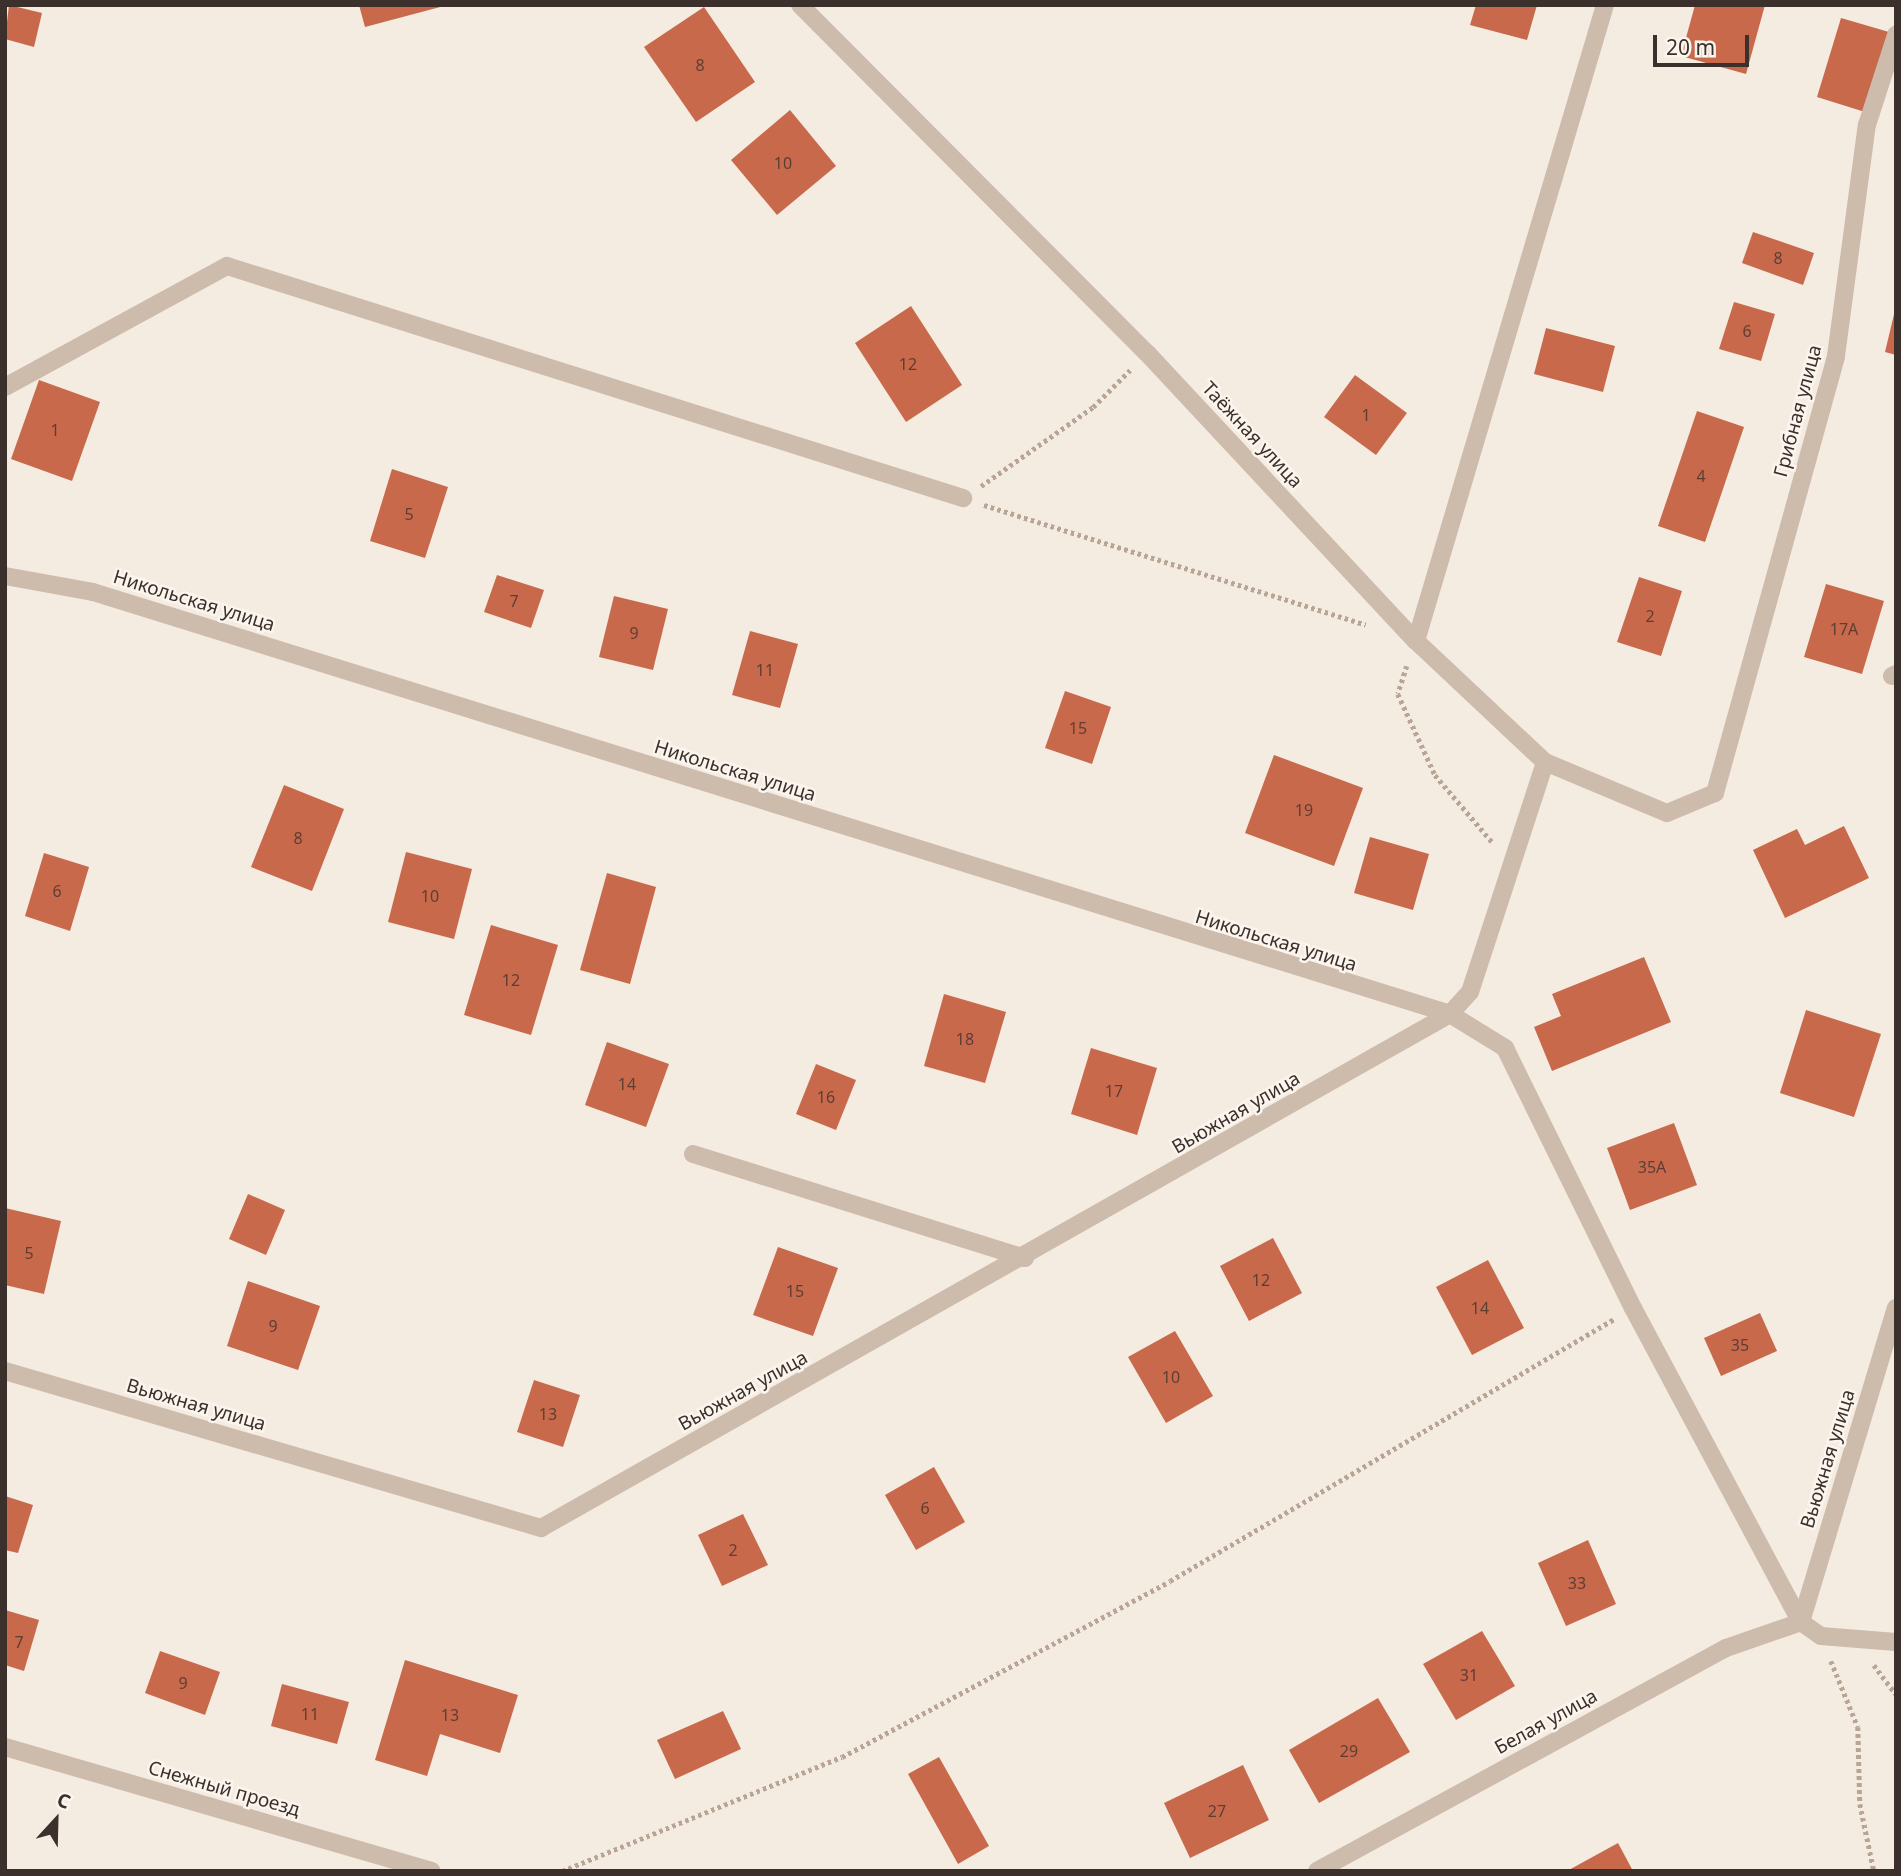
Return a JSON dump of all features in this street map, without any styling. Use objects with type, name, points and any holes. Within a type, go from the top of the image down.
[{"type":"street","name":"Таёжная улица","points":[[800,5],[1147,353],[1416,641],[1545,762],[1667,813],[1714,793]]},
{"type":"street","points":[[1416,641],[1605,5]]},
{"type":"street","name":"Грибная улица","points":[[1714,793],[1836,356],[1867,125],[1896,35]]},
{"type":"street","points":[[5,387],[227,265],[963,498]]},
{"type":"street","name":"Никольская улица","points":[[5,576],[93,592],[1450,1014],[1505,1048],[1633,1308],[1801,1622]]},
{"type":"street","points":[[1450,1014],[1470,992],[1545,762]]},
{"type":"street","name":"Вьюжная улица","points":[[5,1371],[541,1528],[1025,1258],[1450,1014]]},
{"type":"street","points":[[693,1154],[1025,1258]]},
{"type":"street","name":"Вьюжная улица","points":[[1801,1622],[1896,1308]]},
{"type":"street","points":[[1801,1622],[1821,1636],[1896,1642]]},
{"type":"street","name":"Белая улица","points":[[1317,1871],[1726,1648],[1801,1622]]},
{"type":"street","name":"Снежный проезд","points":[[5,1747],[431,1871]]},
{"type":"path","points":[[963,498],[1093,407],[1147,353]]},
{"type":"path","points":[[963,498],[1376,629]]},
{"type":"path","points":[[1416,641],[1398,694],[1435,775],[1512,865]]},
{"type":"path","points":[[562,1871],[842,1757],[1170,1581],[1633,1308]]},
{"type":"path","points":[[1821,1636],[1858,1727],[1860,1804],[1874,1871]]},
{"type":"building","points":[[9,5],[42,13],[34,47],[5,39]]},
{"type":"building","points":[[359,5],[443,5],[444,6],[365,27]]},
{"type":"building","points":[[1476,5],[1537,5],[1527,40],[1470,25]]},
{"type":"building","points":[[1695,5],[1765,5],[1746,74],[1681,56]]},
{"type":"building","points":[[704,7],[755,82],[696,122],[644,47]]},
{"type":"building","points":[[1841,18],[1889,32],[1865,112],[1817,97]]},
{"type":"building","points":[[790,110],[836,166],[777,215],[731,160]]},
{"type":"building","points":[[1753,232],[1814,253],[1803,285],[1742,263]]},
{"type":"building","points":[[1734,302],[1775,314],[1761,361],[1719,349]]},
{"type":"building","points":[[911,306],[962,385],[906,422],[855,343]]},
{"type":"building","points":[[1896,310],[1896,355],[1885,352]]},
{"type":"building","points":[[1546,328],[1615,346],[1603,392],[1534,374]]},
{"type":"building","points":[[1355,375],[1407,413],[1376,455],[1324,417]]},
{"type":"building","points":[[39,380],[100,402],[72,481],[11,459]]},
{"type":"building","points":[[1697,411],[1744,427],[1705,542],[1658,526]]},
{"type":"building","points":[[392,469],[448,487],[425,558],[370,541]]},
{"type":"building","points":[[497,575],[544,590],[531,628],[484,612]]},
{"type":"building","points":[[1639,577],[1682,591],[1661,656],[1617,642]]},
{"type":"building","points":[[1826,584],[1884,601],[1862,674],[1804,657]]},
{"type":"building","points":[[614,596],[668,609],[653,670],[599,657]]},
{"type":"building","points":[[750,631],[798,644],[780,708],[732,695]]},
{"type":"building","points":[[1065,691],[1111,707],[1092,764],[1045,748]]},
{"type":"building","points":[[1274,755],[1363,788],[1334,866],[1245,833]]},
{"type":"building","points":[[284,785],[344,809],[312,891],[251,867]]},
{"type":"building","points":[[1844,826],[1869,878],[1785,918],[1753,850],[1797,829],[1805,845]]},
{"type":"building","points":[[1370,837],[1429,854],[1413,910],[1354,893]]},
{"type":"building","points":[[406,852],[472,869],[454,939],[388,922]]},
{"type":"building","points":[[44,853],[89,867],[70,931],[25,916]]},
{"type":"building","points":[[607,873],[656,887],[630,984],[580,970]]},
{"type":"building","points":[[491,925],[558,945],[531,1035],[464,1015]]},
{"type":"building","points":[[1644,957],[1671,1022],[1552,1071],[1534,1027],[1561,1016],[1552,994]]},
{"type":"building","points":[[944,994],[1006,1012],[985,1083],[924,1066]]},
{"type":"building","points":[[1806,1010],[1881,1034],[1854,1117],[1780,1093]]},
{"type":"building","points":[[607,1042],[669,1064],[646,1127],[585,1105]]},
{"type":"building","points":[[1091,1048],[1157,1068],[1137,1135],[1071,1114]]},
{"type":"building","points":[[816,1064],[856,1080],[836,1130],[796,1114]]},
{"type":"building","points":[[1674,1123],[1697,1185],[1630,1210],[1607,1148]]},
{"type":"building","points":[[248,1194],[285,1210],[266,1255],[229,1239]]},
{"type":"building","points":[[5,1208],[61,1221],[44,1294],[5,1285]]},
{"type":"building","points":[[1273,1238],[1302,1293],[1249,1321],[1220,1266]]},
{"type":"building","points":[[778,1247],[838,1268],[813,1336],[753,1315]]},
{"type":"building","points":[[1488,1260],[1524,1328],[1472,1355],[1436,1287]]},
{"type":"building","points":[[248,1281],[320,1306],[298,1370],[227,1346]]},
{"type":"building","points":[[1760,1313],[1777,1351],[1721,1376],[1704,1338]]},
{"type":"building","points":[[1175,1331],[1213,1396],[1166,1423],[1128,1357]]},
{"type":"building","points":[[534,1380],[580,1395],[563,1447],[517,1432]]},
{"type":"building","points":[[934,1467],[965,1522],[916,1550],[885,1495]]},
{"type":"building","points":[[5,1496],[33,1505],[18,1553],[5,1550]]},
{"type":"building","points":[[743,1514],[768,1565],[722,1586],[698,1535]]},
{"type":"building","points":[[1588,1540],[1616,1604],[1566,1626],[1538,1563]]},
{"type":"building","points":[[5,1610],[39,1620],[24,1671],[5,1665]]},
{"type":"building","points":[[1482,1631],[1515,1686],[1456,1720],[1423,1664]]},
{"type":"building","points":[[160,1651],[220,1672],[205,1715],[145,1693]]},
{"type":"building","points":[[405,1660],[518,1695],[500,1753],[440,1734],[427,1776],[375,1760]]},
{"type":"building","points":[[282,1684],[349,1702],[337,1744],[271,1726]]},
{"type":"building","points":[[1378,1698],[1410,1752],[1319,1803],[1289,1750]]},
{"type":"building","points":[[723,1711],[741,1749],[675,1779],[657,1740]]},
{"type":"building","points":[[939,1757],[989,1846],[958,1864],[908,1774]]},
{"type":"building","points":[[1243,1765],[1269,1820],[1190,1858],[1164,1803]]},
{"type":"building","points":[[1618,1843],[1633,1871],[1567,1871]]}]
